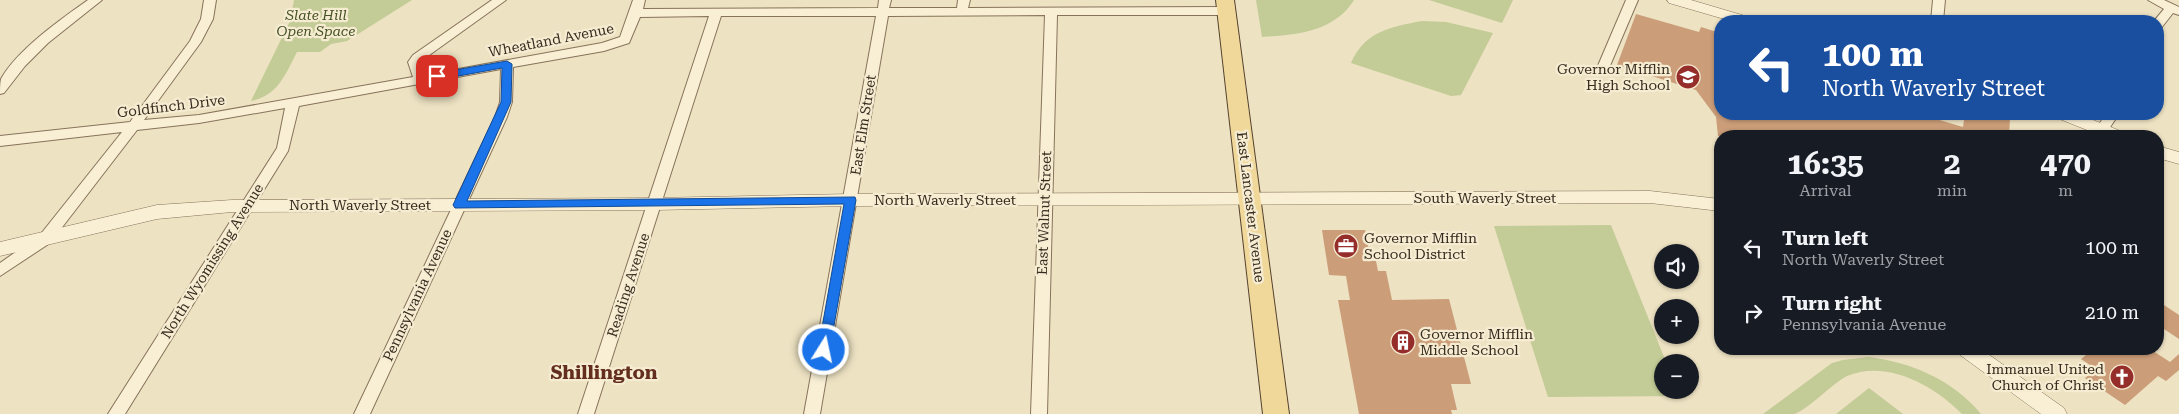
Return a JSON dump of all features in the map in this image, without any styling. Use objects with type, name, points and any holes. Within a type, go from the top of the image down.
[{"type":"main road","name":"East Lancaster Avenue","points":[[1226,6],[1276,414]]},
{"type":"street","points":[[0,90],[14,70],[36,47],[62,24],[96,0]]},
{"type":"street","points":[[0,270],[45,239],[132,128],[195,42],[206,19],[210,0]]},
{"type":"street","points":[[420,79],[414,62],[417,58],[500,0]]},
{"type":"street","points":[[639,0],[636,13],[716,13],[883,6],[962,12],[1051,12],[1092,6],[1226,6]]},
{"type":"street","points":[[962,12],[964,0]]},
{"type":"street","points":[[1603,68],[1632,0]]},
{"type":"street","points":[[1674,0],[1726,15]]},
{"type":"street","points":[[1938,15],[1939,0]]},
{"type":"street","points":[[2154,0],[2175,9],[2164,19]]},
{"type":"street","name":"East Elm Street","points":[[812,414],[851,200],[883,6]]},
{"type":"street","name":"East Walnut Street","points":[[1039,414],[1051,12]]},
{"type":"street","name":"Wheatland Avenue","points":[[345,93],[604,47],[625,40],[636,13]]},
{"type":"street","name":"Reading Avenue","points":[[586,414],[716,13]]},
{"type":"street","name":"Pennsylvania Avenue","points":[[362,414],[506,102],[507,64]]},
{"type":"street","name":"Goldfinch Drive","points":[[0,140],[54,133],[132,128],[199,120],[345,93]]},
{"type":"street","name":"North Wyomissing Avenue","points":[[116,414],[283,148],[293,102]]},
{"type":"street","points":[[2078,120],[2102,130],[2109,120]]},
{"type":"street","points":[[2164,154],[2179,158]]},
{"type":"street","name":"South Waverly Street","points":[[1249,198],[1650,197],[1698,201],[1714,205]]},
{"type":"street","name":"North Waverly Street","points":[[0,249],[157,212],[198,207],[1249,198]]},
{"type":"street","points":[[1975,355],[2057,414]]},
{"type":"green space","name":"Slate Hill Open Space","points":[[294,0],[412,0],[347,41],[331,44],[320,52],[297,52],[275,89],[251,101],[290,21]]},
{"type":"green space","points":[[1256,0],[1354,0],[1346,11],[1336,19],[1313,30],[1288,35],[1262,37]]},
{"type":"green space","points":[[1429,0],[1513,0],[1502,23]]},
{"type":"green space","points":[[1422,21],[1446,22],[1493,33],[1461,95],[1451,96],[1351,63],[1357,52],[1371,37],[1390,28]]},
{"type":"green space","points":[[1611,225],[1654,332],[1654,344],[1659,344],[1663,354],[1654,354],[1654,396],[1548,397],[1494,226]]},
{"type":"green space","points":[[1868,357],[1900,363],[1944,382],[1958,391],[1981,414],[1962,414],[1924,385],[1894,373],[1878,371],[1862,372],[1847,376],[1805,408],[1794,414],[1763,414],[1832,363]]},
{"type":"green space","points":[[1869,388],[1903,414],[1836,414]]},
{"type":"building","name":"Governor Mifflin High School","points":[[1636,14],[1699,32],[1701,27],[1714,31],[1714,114],[1696,90],[1617,65]]},
{"type":"building","name":"Governor Mifflin High School","points":[[1716,120],[1939,120],[1963,127],[1964,120],[2010,120],[2009,130],[1717,130]]},
{"type":"building","name":"Governor Mifflin Middle School","points":[[1322,230],[1365,230],[1371,261],[1376,261],[1378,271],[1386,271],[1392,300],[1449,299],[1471,384],[1451,384],[1457,410],[1451,410],[1452,414],[1359,414],[1338,300],[1350,300],[1346,276],[1329,275]]},
{"type":"building","points":[[2164,305],[2179,315],[2179,339],[2164,329]]},
{"type":"building","name":"Immanuel United Church of Christ","points":[[2179,354],[2179,370],[2166,381],[2158,376],[2125,405],[2085,378],[2096,369],[2081,359],[2086,355],[2159,355],[2170,362]]},
{"type":"place","name":"Governor Mifflin High School","points":[[1688,77]]},
{"type":"place","name":"Governor Mifflin School District","points":[[1346,246]]},
{"type":"place","name":"Governor Mifflin Middle School","points":[[1403,342]]},
{"type":"place","name":"Immanuel United Church of Christ","points":[[2122,377]]},
{"type":"district","name":"Shillington","points":[[604,372]]},
{"type":"route","points":[[437,76],[507,64],[506,102],[501,117],[459,205],[851,200],[824,350]]}]
